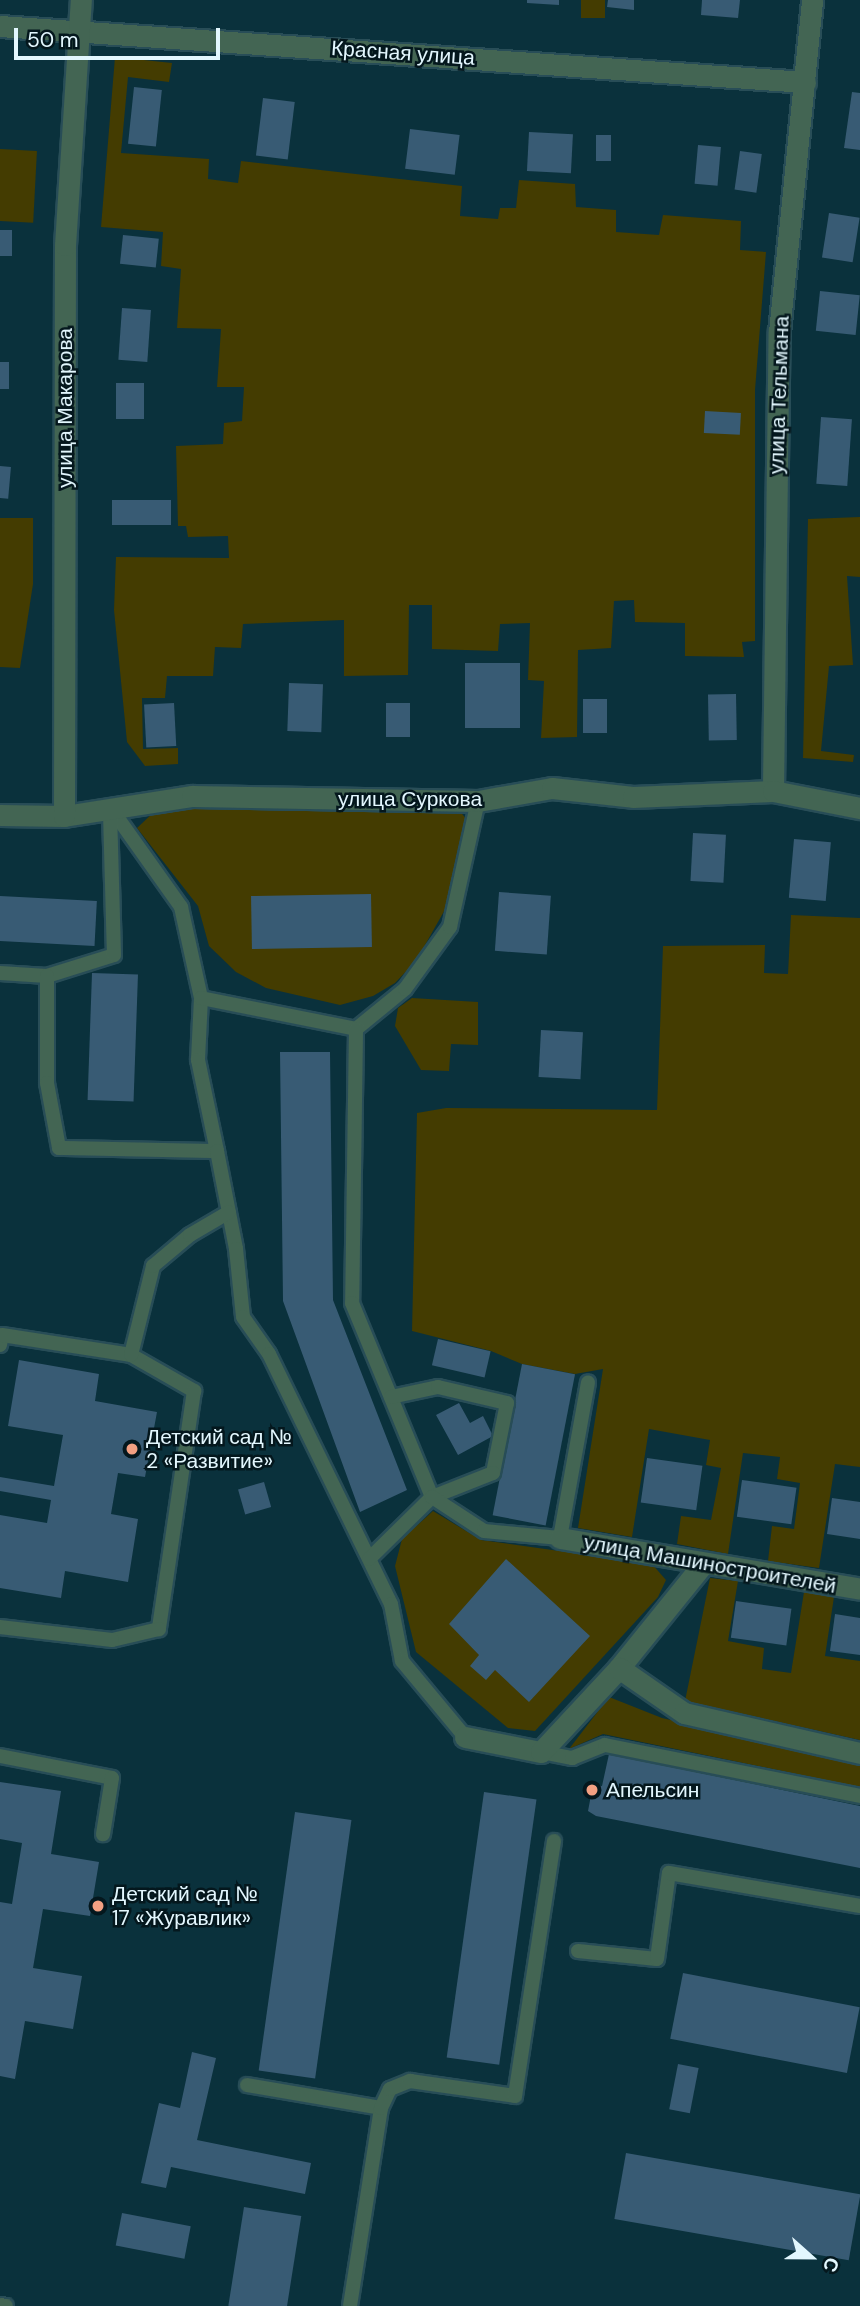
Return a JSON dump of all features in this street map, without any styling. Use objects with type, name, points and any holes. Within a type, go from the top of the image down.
[{"type":"street","name":"улица Макарова","points":[[64,816],[65,244],[81,0]]},
{"type":"street","name":"улица Тельмана","points":[[773,791],[779,332],[806,82],[812,0]]},
{"type":"street","name":"Красная улица","points":[[0,26],[806,82]]},
{"type":"street","name":"улица Суркова","points":[[0,815],[64,816],[192,796],[478,802],[552,788],[633,797],[773,791],[860,808]]},
{"type":"street","name":"улица Машиностроителей","points":[[560,1538],[860,1589]]},
{"type":"street","points":[[465,1737],[541,1752],[619,1668],[703,1564]]},
{"type":"street","points":[[619,1668],[684,1713],[860,1753]]},
{"type":"lane","points":[[478,802],[450,927],[405,989],[356,1029],[352,1303],[432,1497],[484,1531],[560,1538],[588,1382]]},
{"type":"lane","points":[[0,973],[47,976],[114,955],[110,807]]},
{"type":"lane","points":[[110,807],[181,906],[201,998],[198,1060],[229,1212],[243,1317],[269,1354],[391,1604],[402,1661],[465,1737]]},
{"type":"lane","points":[[47,976],[47,1083],[59,1149],[217,1152]]},
{"type":"lane","points":[[201,998],[356,1029]]},
{"type":"lane","points":[[131,1355],[153,1266],[190,1235],[229,1212]]},
{"type":"lane","points":[[0,1345],[2,1335],[131,1355],[194,1391],[159,1629],[112,1640],[0,1627]]},
{"type":"lane","points":[[369,1559],[432,1497],[493,1473],[507,1403],[438,1387],[391,1397]]},
{"type":"lane","points":[[541,1752],[572,1758],[606,1745],[860,1796]]},
{"type":"lane","points":[[0,1756],[112,1778],[103,1834]]},
{"type":"lane","points":[[350,2306],[382,2108],[390,2089],[410,2081],[515,2096],[554,1841]]},
{"type":"lane","points":[[578,1951],[657,1959],[669,1873],[860,1906]]},
{"type":"lane","points":[[247,2085],[382,2108]]},
{"type":"lane","points":[[0,2305],[6,2306]]},
{"type":"shaded area","points":[[581,0],[605,0],[605,18],[581,18]]},
{"type":"shaded area","points":[[115,57],[172,63],[169,82],[128,77],[121,153],[209,159],[208,179],[238,183],[241,161],[462,186],[460,216],[498,219],[500,208],[516,208],[519,180],[575,184],[576,207],[616,210],[616,232],[659,235],[663,215],[741,221],[740,250],[766,252],[755,390],[755,641],[742,642],[744,657],[685,656],[685,623],[635,622],[634,600],[614,601],[611,648],[578,650],[577,737],[541,738],[544,681],[528,680],[530,623],[500,624],[498,651],[432,649],[432,605],[409,605],[408,675],[344,676],[344,620],[243,624],[241,648],[215,647],[213,676],[167,676],[165,698],[142,698],[143,749],[178,748],[178,764],[145,766],[127,742],[114,610],[116,557],[229,558],[228,536],[188,537],[186,526],[178,526],[176,446],[223,444],[224,423],[242,421],[244,387],[217,387],[221,329],[177,328],[181,269],[161,266],[163,232],[101,227]]},
{"type":"shaded area","points":[[0,149],[37,151],[33,223],[0,221]]},
{"type":"shaded area","points":[[860,517],[860,577],[847,576],[853,665],[829,666],[821,751],[854,755],[853,762],[803,758],[808,519]]},
{"type":"shaded area","points":[[0,518],[33,518],[33,584],[20,668],[0,667]]},
{"type":"shaded area","points":[[186,806],[458,809],[468,821],[447,906],[416,961],[395,983],[373,996],[340,1005],[266,988],[236,972],[209,946],[198,906],[137,828],[155,811]]},
{"type":"shaded area","points":[[791,915],[860,918],[860,1467],[835,1464],[819,1568],[768,1561],[772,1526],[794,1529],[800,1483],[777,1479],[780,1457],[743,1453],[728,1554],[677,1544],[681,1516],[711,1520],[721,1468],[706,1465],[710,1440],[649,1429],[632,1537],[578,1528],[603,1369],[575,1374],[522,1364],[491,1351],[412,1331],[417,1113],[446,1108],[657,1110],[663,946],[765,945],[764,973],[788,974]]},
{"type":"shaded area","points":[[412,998],[478,1002],[478,1045],[451,1044],[449,1071],[421,1070],[395,1026],[398,1008]]},
{"type":"shaded area","points":[[433,1511],[481,1540],[652,1564],[666,1580],[658,1597],[535,1731],[508,1728],[416,1652],[395,1566],[402,1539]]},
{"type":"shaded area","points":[[710,1578],[738,1581],[728,1641],[764,1648],[762,1669],[791,1673],[804,1592],[834,1597],[825,1656],[860,1661],[860,1740],[685,1701]]},
{"type":"shaded area","points":[[609,1697],[662,1718],[860,1764],[860,1787],[603,1734],[569,1749]]},
{"type":"building","points":[[527,0],[559,0],[559,5],[527,3]]},
{"type":"building","points":[[608,0],[634,0],[634,10],[607,7]]},
{"type":"building","points":[[702,0],[740,0],[738,18],[701,15]]},
{"type":"building","points":[[134,87],[162,90],[156,147],[128,144]]},
{"type":"building","points":[[852,92],[860,93],[860,150],[844,148]]},
{"type":"building","points":[[263,98],[295,102],[288,159],[256,156]]},
{"type":"building","points":[[410,129],[460,135],[455,175],[405,169]]},
{"type":"building","points":[[529,132],[573,134],[571,173],[527,171]]},
{"type":"building","points":[[596,135],[611,135],[611,161],[596,161]]},
{"type":"building","points":[[698,145],[721,147],[718,186],[695,184]]},
{"type":"building","points":[[740,151],[762,154],[756,193],[735,190]]},
{"type":"building","points":[[829,213],[860,218],[853,262],[822,257]]},
{"type":"building","points":[[0,230],[12,230],[12,256],[0,256]]},
{"type":"building","points":[[123,235],[159,239],[156,268],[120,264]]},
{"type":"building","points":[[820,291],[860,295],[856,335],[816,331]]},
{"type":"building","points":[[122,308],[151,310],[147,362],[118,360]]},
{"type":"building","points":[[0,362],[9,362],[9,389],[0,389]]},
{"type":"building","points":[[116,383],[144,383],[144,419],[116,419]]},
{"type":"building","points":[[705,411],[741,413],[740,435],[704,433]]},
{"type":"building","points":[[821,417],[852,419],[847,486],[816,484]]},
{"type":"building","points":[[0,466],[11,467],[8,499],[0,498]]},
{"type":"building","points":[[112,500],[171,500],[171,525],[112,525]]},
{"type":"building","points":[[465,663],[520,663],[520,728],[465,728]]},
{"type":"building","points":[[289,683],[323,684],[321,732],[287,731]]},
{"type":"building","points":[[708,694],[736,694],[737,740],[709,740]]},
{"type":"building","points":[[583,699],[607,699],[607,733],[583,733]]},
{"type":"building","points":[[174,703],[176,746],[146,748],[144,705]]},
{"type":"building","points":[[386,703],[410,703],[410,737],[386,737]]},
{"type":"building","points":[[693,833],[726,835],[723,883],[690,881]]},
{"type":"building","points":[[794,839],[831,842],[826,901],[789,898]]},
{"type":"building","points":[[499,892],[551,896],[547,954],[495,951]]},
{"type":"building","points":[[371,894],[372,947],[252,949],[251,896]]},
{"type":"building","points":[[0,896],[97,901],[95,946],[0,941]]},
{"type":"building","points":[[92,973],[138,975],[134,1102],[88,1100]]},
{"type":"building","points":[[541,1030],[583,1032],[580,1079],[539,1077]]},
{"type":"building","points":[[280,1052],[330,1052],[333,1300],[407,1490],[360,1512],[283,1301]]},
{"type":"building","points":[[438,1339],[491,1351],[485,1377],[432,1365]]},
{"type":"building","points":[[19,1360],[99,1374],[95,1401],[157,1412],[145,1477],[118,1473],[111,1514],[138,1519],[128,1582],[65,1571],[61,1598],[0,1588],[0,1515],[47,1523],[51,1500],[0,1491],[0,1477],[54,1486],[63,1435],[8,1426]]},
{"type":"building","points":[[522,1364],[575,1374],[546,1525],[493,1515]]},
{"type":"building","points":[[459,1403],[470,1423],[483,1416],[493,1436],[458,1455],[436,1415]]},
{"type":"building","points":[[647,1458],[702,1466],[696,1510],[641,1503]]},
{"type":"building","points":[[742,1480],[796,1488],[791,1524],[737,1517]]},
{"type":"building","points":[[264,1482],[271,1507],[245,1514],[238,1489]]},
{"type":"building","points":[[832,1498],[860,1502],[860,1539],[827,1534]]},
{"type":"building","points":[[506,1559],[590,1636],[529,1702],[495,1670],[486,1680],[470,1666],[479,1655],[449,1624]]},
{"type":"building","points":[[736,1601],[791,1609],[786,1645],[731,1638]]},
{"type":"building","points":[[835,1614],[860,1618],[860,1655],[830,1651]]},
{"type":"building","points":[[609,1754],[860,1806],[860,1868],[596,1816],[588,1811],[592,1790],[594,1785],[602,1786]]},
{"type":"building","points":[[0,1782],[61,1791],[51,1854],[99,1862],[90,1916],[43,1909],[33,1968],[82,1976],[73,2029],[25,2021],[15,2079],[0,2076],[0,1902],[12,1904],[22,1843],[0,1839]]},
{"type":"building","points":[[484,1792],[536,1799],[499,2065],[447,2057]]},
{"type":"building","points":[[295,1812],[351,1820],[315,2078],[259,2070]]},
{"type":"building","points":[[683,1973],[860,2007],[847,2073],[670,2039]]},
{"type":"building","points":[[192,2052],[216,2058],[197,2140],[311,2163],[305,2194],[171,2167],[166,2188],[141,2183],[159,2103],[180,2108]]},
{"type":"building","points":[[678,2064],[699,2068],[690,2113],[669,2109]]},
{"type":"building","points":[[626,2153],[860,2194],[849,2260],[614,2219]]},
{"type":"building","points":[[244,2207],[301,2216],[287,2306],[228,2306]]},
{"type":"building","points":[[122,2213],[191,2226],[184,2259],[116,2245]]},
{"type":"place","name":"Детский сад № 2 «Развитие»","points":[[132,1449]]},
{"type":"place","name":"Апельсин","points":[[592,1790]]},
{"type":"place","name":"Детский сад № 17 «Журавлик»","points":[[98,1906]]}]
